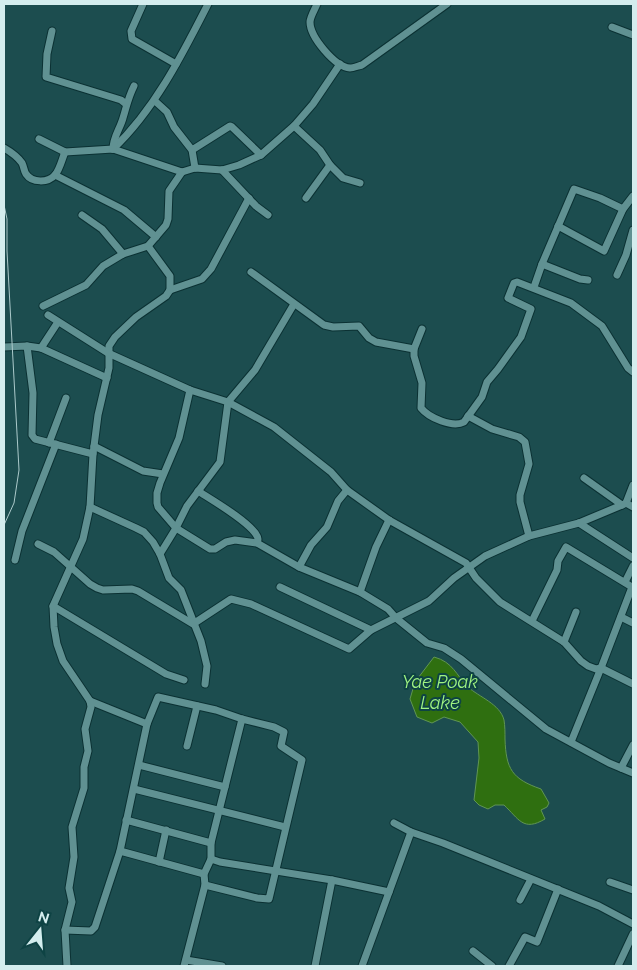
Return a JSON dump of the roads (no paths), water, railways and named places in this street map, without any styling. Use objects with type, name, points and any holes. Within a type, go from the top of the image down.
[{"type":"street","points":[[143,4],[131,31],[132,39],[176,64]]},
{"type":"street","points":[[113,149],[155,101],[208,4]]},
{"type":"street","points":[[318,4],[310,21],[312,33],[328,55],[340,64],[351,68],[362,65],[447,4]]},
{"type":"street","points":[[612,27],[633,35]]},
{"type":"street","points":[[52,31],[47,54],[46,77],[121,100],[126,104]]},
{"type":"street","points":[[39,139],[65,152],[113,149],[182,172],[195,168],[222,170],[261,155],[294,126],[313,104],[340,64]]},
{"type":"street","points":[[113,149],[113,140],[134,86]]},
{"type":"street","points":[[155,101],[168,112],[174,127],[192,150],[195,168]]},
{"type":"street","points":[[192,150],[230,126],[261,155]]},
{"type":"street","points":[[294,126],[320,150],[330,165],[343,178],[360,183]]},
{"type":"street","points":[[4,148],[14,154],[23,165],[25,173],[31,180],[47,180],[55,175],[65,152]]},
{"type":"street","points":[[306,198],[330,165]]},
{"type":"street","points":[[222,170],[248,198],[268,215]]},
{"type":"street","points":[[43,306],[86,285],[103,266],[123,254],[148,246],[166,225],[169,190],[182,172]]},
{"type":"street","points":[[55,175],[124,210],[156,237]]},
{"type":"street","points":[[534,287],[574,189],[623,209]]},
{"type":"street","points":[[558,226],[604,252],[623,209],[633,196]]},
{"type":"street","points":[[170,290],[202,279],[211,269],[248,198]]},
{"type":"street","points":[[82,215],[102,229],[123,254]]},
{"type":"street","points":[[617,276],[626,255],[633,230]]},
{"type":"street","points":[[67,966],[65,930],[72,907],[70,888],[74,857],[72,827],[84,788],[84,768],[88,752],[85,729],[91,707],[90,701],[63,661],[57,644],[53,606],[83,539],[90,507],[93,450],[98,415],[109,368],[109,346],[115,337],[136,317],[166,296],[170,290],[170,276],[148,246]]},
{"type":"street","points":[[542,264],[580,279],[588,280]]},
{"type":"street","points":[[251,272],[324,325],[333,327],[359,326],[369,338],[376,342],[414,349]]},
{"type":"street","points":[[422,329],[414,349],[414,356],[422,383],[421,408],[436,418],[456,424],[464,422],[482,397],[487,382],[522,337],[531,311],[530,307],[508,298],[514,283],[519,282],[534,287],[571,303],[602,326],[628,368],[633,372]]},
{"type":"street","points":[[160,554],[187,506],[220,462],[228,402],[254,370],[294,304]]},
{"type":"street","points":[[48,315],[108,354],[190,390],[228,402],[274,427],[331,472],[347,490],[389,520],[466,563],[476,578],[500,602],[564,642],[581,661],[588,666],[596,669],[601,668],[633,684]]},
{"type":"street","points":[[41,348],[58,322]]},
{"type":"street","points":[[4,347],[27,346],[41,348],[107,378]]},
{"type":"street","points":[[27,346],[33,393],[31,432],[35,439],[52,444],[93,450],[143,470],[163,474]]},
{"type":"street","points":[[190,390],[179,438],[157,493],[158,507],[176,528],[210,549],[215,549],[226,542],[235,540],[257,543],[299,567],[360,592],[388,609],[396,618],[427,643],[444,648],[461,659],[546,729],[633,773]]},
{"type":"street","points":[[15,560],[22,531],[66,398]]},
{"type":"street","points":[[468,416],[492,429],[519,437],[524,442],[529,464],[520,495],[520,502],[529,536]]},
{"type":"street","points":[[584,478],[624,504],[633,507]]},
{"type":"street","points":[[193,624],[231,600],[235,600],[250,604],[346,648],[350,648],[371,630],[429,601],[454,578],[485,556],[529,536],[578,523],[624,504],[633,485]]},
{"type":"street","points":[[299,567],[311,545],[327,527],[338,501],[347,490]]},
{"type":"street","points":[[198,491],[247,525],[256,534],[257,543]]},
{"type":"street","points":[[90,507],[105,512],[144,532],[153,542],[160,554],[169,578],[180,590],[201,641],[207,666],[205,684]]},
{"type":"street","points":[[360,592],[376,547],[389,520]]},
{"type":"street","points":[[578,523],[633,558]]},
{"type":"street","points":[[38,544],[54,552],[97,588],[103,590],[132,589],[138,591],[193,624]]},
{"type":"street","points":[[532,621],[566,547],[630,585],[632,589],[571,742]]},
{"type":"street","points":[[625,582],[633,566]]},
{"type":"street","points":[[280,587],[371,630]]},
{"type":"street","points":[[53,606],[166,674],[184,680]]},
{"type":"street","points":[[564,642],[576,612]]},
{"type":"street","points":[[621,617],[633,623]]},
{"type":"street","points":[[65,930],[91,931],[95,927],[120,851],[147,724],[158,697],[216,710],[274,727],[284,732],[280,746],[302,760],[269,899],[266,900],[205,885]]},
{"type":"street","points":[[90,701],[147,724]]},
{"type":"street","points":[[187,746],[197,706]]},
{"type":"street","points":[[222,966],[185,963],[205,885],[204,874],[211,859],[211,843],[242,719]]},
{"type":"street","points":[[621,768],[633,746]]},
{"type":"street","points":[[139,765],[226,787]]},
{"type":"street","points":[[134,789],[285,827]]},
{"type":"street","points":[[126,820],[211,843]]},
{"type":"street","points":[[394,822],[411,832],[599,906],[633,924]]},
{"type":"street","points":[[158,862],[166,830]]},
{"type":"street","points":[[362,966],[411,832]]},
{"type":"street","points":[[120,851],[204,874]]},
{"type":"street","points":[[211,859],[389,892]]},
{"type":"street","points":[[520,900],[531,879]]},
{"type":"street","points":[[315,966],[332,880]]},
{"type":"street","points":[[610,882],[633,890]]},
{"type":"street","points":[[509,966],[525,937],[537,942],[558,889]]},
{"type":"street","points":[[618,966],[633,934]]},
{"type":"street","points":[[473,951],[492,966]]},
{"type":"water","name":"Yae Poak Lake","points":[[434,657],[446,662],[468,687],[494,705],[502,714],[509,765],[517,777],[541,789],[549,803],[547,807],[541,810],[545,819],[538,823],[526,824],[504,805],[495,805],[488,809],[479,805],[474,800],[479,758],[478,742],[460,722],[444,717],[432,723],[417,717],[410,699],[415,682]]},
{"type":"railway","points":[[4,205],[7,219],[7,251],[19,470],[14,503],[4,525]]}]
